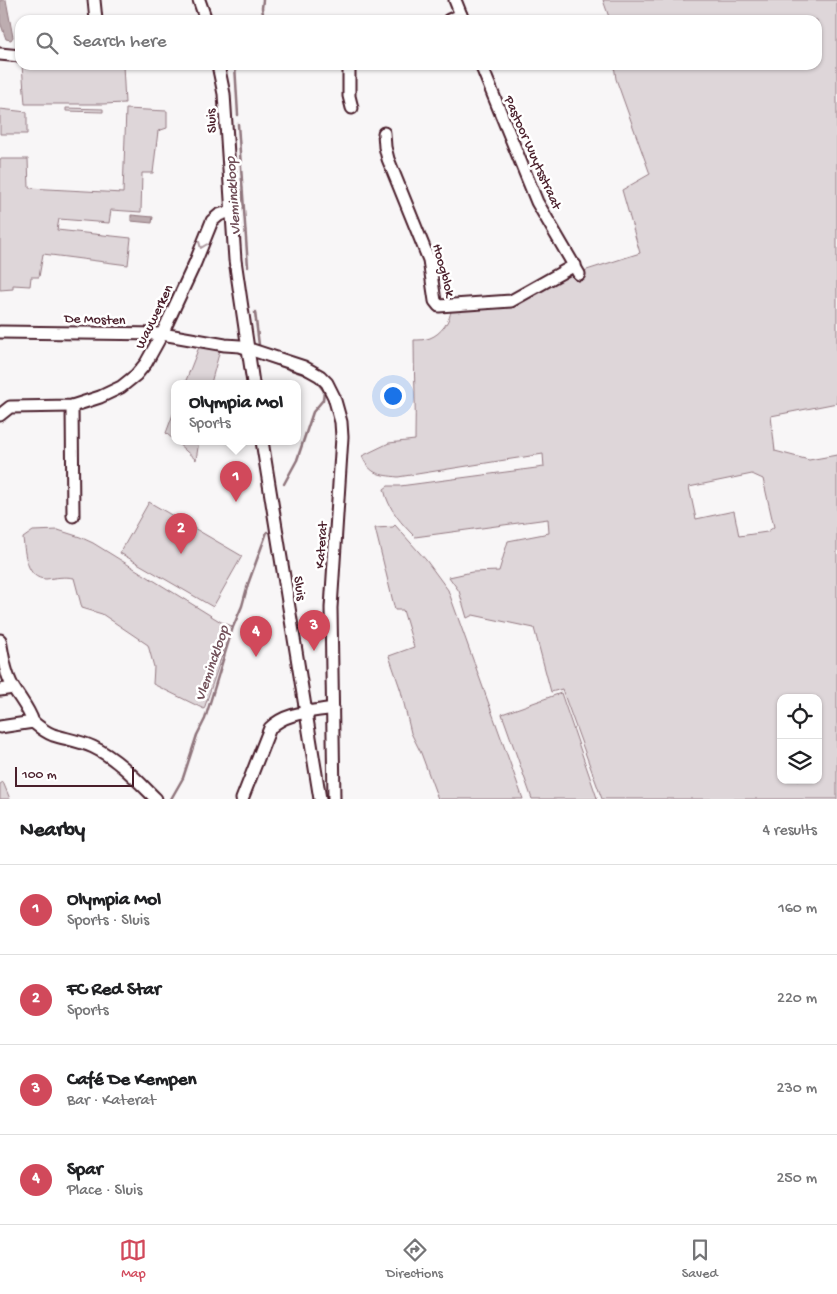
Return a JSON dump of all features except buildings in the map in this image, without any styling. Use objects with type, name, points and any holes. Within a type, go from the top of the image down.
[{"type":"street","points":[[94,0],[96,15]]},
{"type":"street","points":[[199,0],[204,15]]},
{"type":"street","points":[[454,0],[461,15]]},
{"type":"street","points":[[0,54],[15,56]]},
{"type":"street","name":"Sluis","points":[[219,70],[224,94],[235,260],[253,380]]},
{"type":"street","points":[[349,70],[349,96],[352,108]]},
{"type":"street","name":"Pastoor Wuytsstraat","points":[[483,70],[537,202],[577,270]]},
{"type":"street","name":"Hoogblok","points":[[384,132],[388,159],[429,260],[435,301],[439,306],[511,301],[577,270]]},
{"type":"street","name":"Wauwerken","points":[[0,415],[10,407],[72,406],[100,398],[121,387],[136,375],[146,363],[162,334],[212,221],[219,215],[231,211]]},
{"type":"street","name":"De Mosten","points":[[0,332],[162,334],[248,348]]},
{"type":"street","name":"Katerat","points":[[248,348],[304,367],[320,376],[327,383],[334,397],[341,422],[332,608],[334,799]]},
{"type":"street","points":[[72,406],[73,516]]},
{"type":"street","name":"Sluis","points":[[263,445],[320,799]]},
{"type":"street","points":[[0,640],[7,674],[13,688],[30,713],[33,722],[52,734],[83,742],[108,755],[156,799]]},
{"type":"street","points":[[0,690],[13,688]]},
{"type":"street","points":[[242,799],[270,728],[286,717],[333,708]]},
{"type":"street","points":[[0,727],[33,722]]},
{"type":"shaded area","points":[[0,0],[6,0],[13,37],[11,40],[6,39],[0,22]]},
{"type":"shaded area","points":[[603,0],[837,0],[837,403],[771,416],[775,451],[809,460],[837,455],[837,799],[602,799],[562,689],[551,692],[534,628],[473,615],[467,618],[459,591],[449,577],[472,572],[499,571],[508,541],[549,533],[548,519],[415,537],[392,510],[384,489],[388,486],[544,467],[543,454],[398,477],[376,473],[368,467],[362,456],[389,443],[415,440],[414,340],[428,339],[438,333],[447,322],[451,309],[527,298],[568,276],[640,253],[622,190],[650,174],[616,79],[615,70],[822,70],[822,15],[608,15]],"holes":[[[752,474],[763,479],[774,527],[767,532],[739,536],[734,511],[696,519],[689,487]]]},
{"type":"shaded area","points":[[22,70],[123,70],[125,103],[25,104]]},
{"type":"shaded area","points":[[66,108],[103,109],[103,112],[66,111]]},
{"type":"shaded area","points":[[0,109],[27,112],[27,134],[0,134]]},
{"type":"shaded area","points":[[126,109],[167,111],[167,128],[158,131],[153,173],[142,173],[141,212],[111,210],[109,223],[59,219],[57,230],[131,238],[128,265],[43,254],[39,277],[31,277],[30,286],[13,285],[13,289],[0,290],[0,159],[28,159],[29,188],[123,193]]},
{"type":"shaded area","points":[[131,215],[153,217],[152,223],[131,221]]},
{"type":"shaded area","points":[[199,347],[220,350],[212,380],[186,380]]},
{"type":"shaded area","points":[[171,420],[171,438],[166,433]]},
{"type":"shaded area","points":[[179,445],[198,445],[196,460]]},
{"type":"shaded area","points":[[149,502],[242,556],[213,607],[120,553]]},
{"type":"shaded area","points":[[395,525],[426,560],[448,590],[523,799],[438,799],[421,753],[411,733],[401,691],[389,656],[414,647],[403,610],[395,610],[375,528],[393,527]]},
{"type":"shaded area","points":[[58,530],[93,543],[221,622],[232,626],[204,709],[153,684],[154,667],[148,645],[102,614],[82,608],[74,578],[46,579],[34,575],[28,564],[23,538],[33,531]]},
{"type":"shaded area","points":[[561,693],[596,799],[532,799],[502,714]]},
{"type":"shaded area","points":[[3,782],[10,799],[0,799],[0,784]]},
{"type":"waterway","name":"Vleminckloop","points":[[263,0],[263,15]]},
{"type":"waterway","name":"Vleminckloop","points":[[235,70],[238,115]]},
{"type":"waterway","name":"Vleminckloop","points":[[238,124],[248,267]]},
{"type":"waterway","name":"Vleminckloop","points":[[255,312],[259,345]]},
{"type":"waterway","name":"Vleminckloop","points":[[270,362],[314,378],[324,391],[323,400],[313,412],[297,460],[284,484]]},
{"type":"waterway","name":"Vleminckloop","points":[[171,799],[183,778],[197,735],[205,719],[233,627],[267,532]]},
{"type":"place","name":"Olympia Mol","points":[[236,502]]},
{"type":"place","name":"FC Red Star","points":[[181,554]]},
{"type":"place","name":"Café De Kempen","points":[[314,651]]},
{"type":"place","name":"Spar","points":[[256,657]]}]
